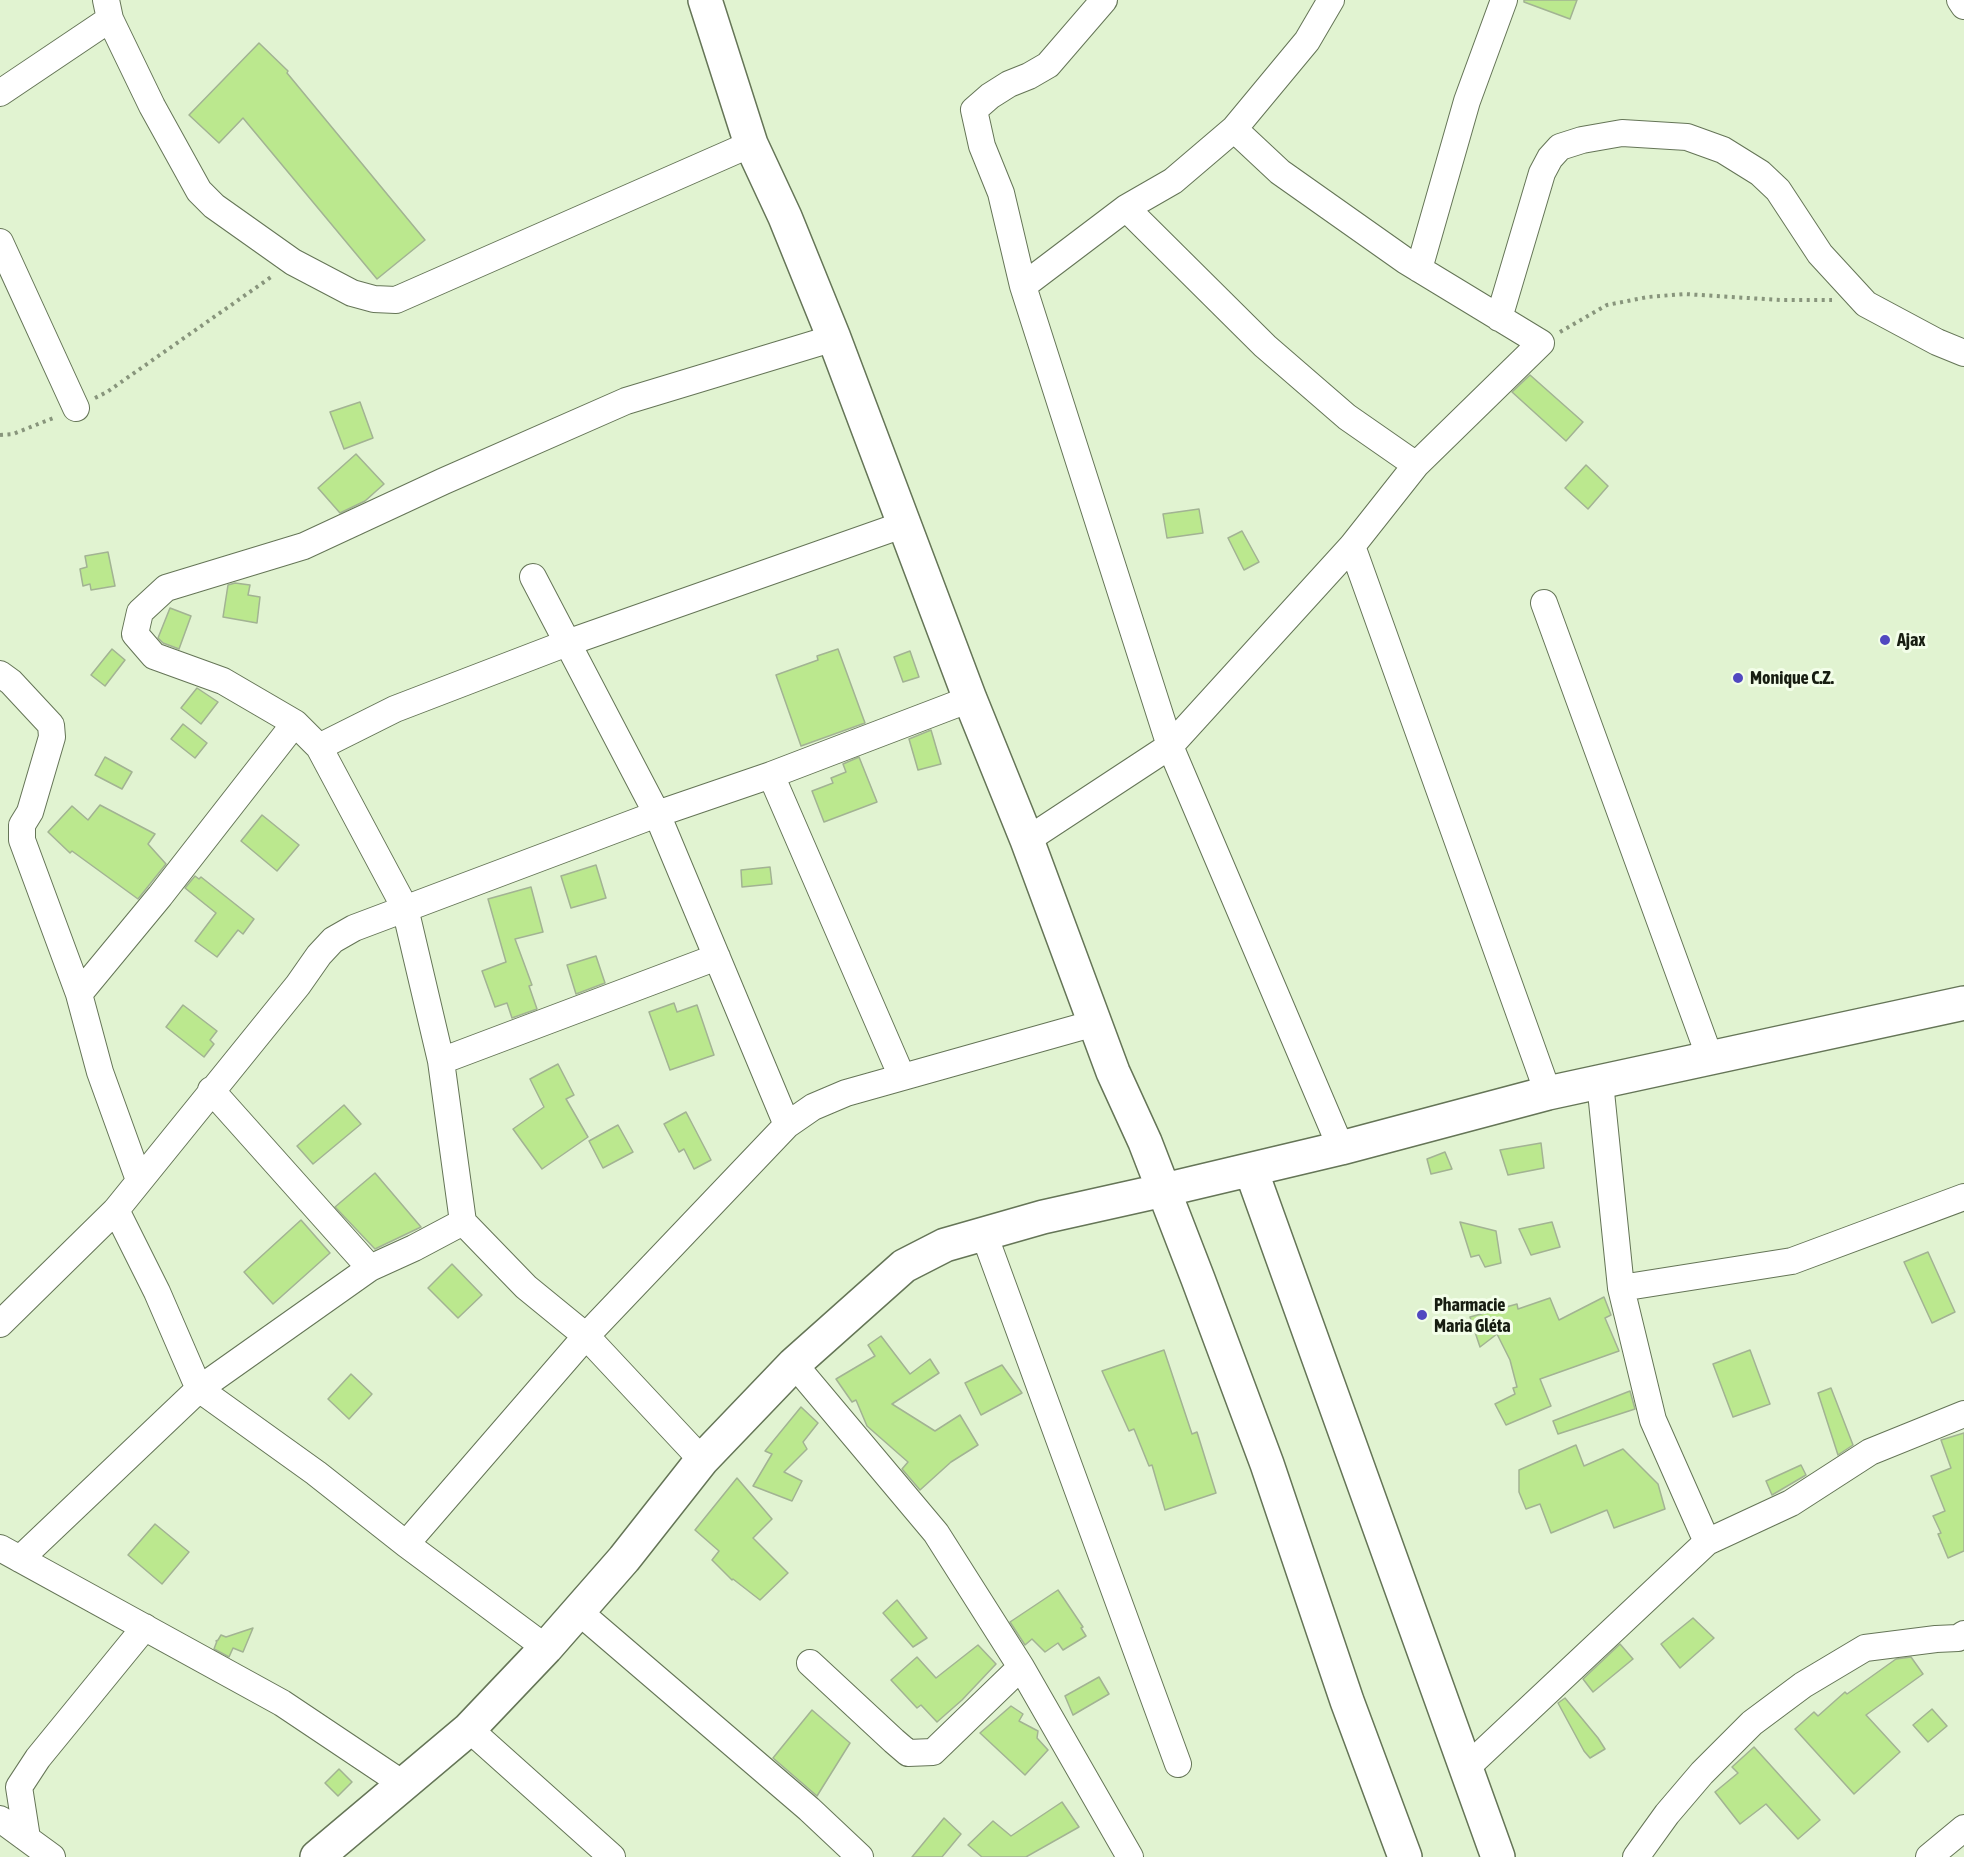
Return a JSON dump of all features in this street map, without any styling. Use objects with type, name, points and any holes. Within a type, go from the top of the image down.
[{"type":"street","points":[[705,0],[751,144],[785,216],[834,338],[970,699],[1027,840],[1113,1072],[1134,1113],[1267,1464],[1347,1701],[1405,1857]]},
{"type":"street","points":[[1104,0],[1048,66],[1009,84],[974,110],[982,146],[1001,193],[1023,286],[1170,746],[1341,1148]]},
{"type":"street","points":[[1023,286],[1125,208],[1173,181],[1234,129],[1307,40],[1331,0]]},
{"type":"street","points":[[1419,269],[1467,101],[1504,0]]},
{"type":"street","points":[[1960,0],[1964,6]]},
{"type":"street","points":[[0,93],[108,10],[152,106],[199,191],[214,206],[293,262],[352,293],[374,299],[396,300],[751,144]]},
{"type":"street","points":[[1027,840],[1170,746],[1352,546],[1416,465],[1541,343],[1419,269],[1280,172],[1234,129]]},
{"type":"street","points":[[1499,318],[1542,173],[1550,158],[1560,147],[1582,140],[1622,133],[1687,137],[1723,150],[1760,173],[1778,190],[1821,254],[1866,304],[1937,342],[1964,352]]},
{"type":"street","points":[[1125,208],[1265,346],[1347,417],[1416,465]]},
{"type":"street","points":[[0,242],[76,408]]},
{"type":"street","points":[[702,1460],[586,1336],[526,1287],[463,1222],[441,1061],[405,908],[319,747],[295,723],[223,681],[154,656],[135,634],[140,612],[166,588],[304,546],[626,401],[834,338]]},
{"type":"street","points":[[319,747],[395,709],[567,643],[904,524]]},
{"type":"street","points":[[1352,546],[1548,1093]]},
{"type":"street","points":[[533,577],[657,814],[787,1125]]},
{"type":"street","points":[[1545,603],[1710,1058]]},
{"type":"street","points":[[0,674],[12,682],[51,725],[52,737],[30,812],[22,825],[22,840],[79,994],[100,1072],[139,1180]]},
{"type":"street","points":[[0,1324],[116,1210],[333,940],[354,928],[405,908],[657,814],[771,775],[970,699]]},
{"type":"street","points":[[79,994],[160,896],[295,723]]},
{"type":"street","points":[[771,775],[902,1077]]},
{"type":"street","points":[[441,1061],[717,957]]},
{"type":"street","points":[[317,1857],[469,1729],[546,1648],[624,1559],[702,1460],[794,1364],[904,1266],[945,1245],[1042,1217],[1164,1191],[1341,1148],[1548,1093],[1964,1003]]},
{"type":"street","points":[[406,1544],[586,1336],[787,1125],[813,1107],[846,1093],[1095,1023]]},
{"type":"street","points":[[1600,1082],[1621,1288],[1653,1420],[1707,1542]]},
{"type":"street","points":[[211,1090],[370,1268]]},
{"type":"street","points":[[1251,1170],[1498,1857]]},
{"type":"street","points":[[1621,1288],[1792,1260],[1964,1197]]},
{"type":"street","points":[[116,1210],[157,1292],[199,1389],[316,1473],[406,1544],[546,1648]]},
{"type":"street","points":[[403,1784],[282,1703],[10,1553],[199,1389],[370,1268],[463,1222]]},
{"type":"street","points":[[984,1234],[1178,1764]]},
{"type":"street","points":[[794,1364],[936,1533],[1021,1667],[1130,1857]]},
{"type":"street","points":[[1465,1769],[1707,1542],[1791,1503],[1870,1452],[1964,1414]]},
{"type":"street","points":[[578,1611],[809,1809],[860,1857]]},
{"type":"street","points":[[27,1838],[19,1787],[38,1758],[144,1627]]},
{"type":"street","points":[[1636,1857],[1666,1814],[1702,1773],[1752,1723],[1803,1685],[1865,1648],[1958,1638],[1964,1634]]},
{"type":"street","points":[[810,1662],[908,1753],[933,1752],[1021,1667]]},
{"type":"street","points":[[469,1729],[612,1857]]},
{"type":"street","points":[[0,1818],[52,1857]]},
{"type":"street","points":[[1929,1857],[1964,1828]]},
{"type":"path","points":[[0,435],[13,434],[39,425],[106,392],[293,262]]},
{"type":"path","points":[[1541,343],[1607,305],[1648,297],[1684,294],[1780,300],[1854,301],[1866,304]]},
{"type":"building","points":[[1524,0],[1577,0],[1570,19],[1524,2]]},
{"type":"building","points":[[259,43],[288,71],[287,73],[425,240],[377,279],[243,118],[219,143],[189,115]]},
{"type":"building","points":[[1530,375],[1583,422],[1566,441],[1512,392]]},
{"type":"building","points":[[360,402],[373,438],[344,449],[330,412]]},
{"type":"building","points":[[356,454],[384,484],[365,501],[340,513],[318,488]]},
{"type":"building","points":[[1586,465],[1608,486],[1588,509],[1565,488]]},
{"type":"building","points":[[1199,509],[1203,533],[1167,538],[1163,514]]},
{"type":"building","points":[[1242,531],[1259,562],[1244,570],[1228,538]]},
{"type":"building","points":[[108,552],[115,586],[91,590],[90,584],[83,586],[80,569],[87,567],[85,556]]},
{"type":"building","points":[[235,583],[250,585],[248,595],[260,597],[257,623],[223,617],[228,585]]},
{"type":"building","points":[[170,608],[191,616],[179,649],[163,643],[158,638]]},
{"type":"building","points":[[112,649],[125,660],[105,686],[91,675]]},
{"type":"building","points":[[838,649],[865,723],[801,746],[776,675],[818,660],[817,656]]},
{"type":"building","points":[[910,651],[919,677],[903,682],[894,657]]},
{"type":"building","points":[[197,688],[218,702],[201,724],[181,708]]},
{"type":"building","points":[[183,724],[207,743],[195,758],[171,739]]},
{"type":"building","points":[[931,730],[941,764],[918,770],[909,739]]},
{"type":"building","points":[[105,757],[132,772],[122,789],[95,775]]},
{"type":"building","points":[[859,757],[877,802],[824,822],[812,791],[833,783],[831,778],[846,772],[843,764]]},
{"type":"building","points":[[100,805],[155,834],[148,844],[166,864],[138,899],[72,851],[70,853],[48,832],[72,806],[88,820]]},
{"type":"building","points":[[262,815],[299,845],[277,871],[241,841]]},
{"type":"building","points":[[596,865],[606,898],[571,908],[561,876]]},
{"type":"building","points":[[770,867],[772,884],[742,887],[741,870]]},
{"type":"building","points":[[195,876],[199,879],[201,877],[254,919],[243,934],[238,930],[217,957],[195,941],[216,913],[185,888]]},
{"type":"building","points":[[531,887],[543,932],[515,939],[532,985],[529,986],[537,1009],[512,1018],[507,1003],[495,1007],[482,971],[506,962],[488,899]]},
{"type":"building","points":[[596,956],[605,983],[576,994],[567,965]]},
{"type":"building","points":[[674,1003],[677,1012],[697,1005],[714,1055],[670,1070],[649,1012]]},
{"type":"building","points":[[183,1005],[217,1031],[210,1040],[214,1044],[204,1057],[166,1027]]},
{"type":"building","points":[[558,1064],[574,1095],[566,1099],[588,1137],[542,1169],[513,1129],[544,1107],[530,1079]]},
{"type":"building","points":[[344,1105],[361,1124],[313,1164],[297,1146]]},
{"type":"building","points":[[686,1112],[711,1160],[694,1169],[684,1149],[679,1152],[664,1124]]},
{"type":"building","points":[[618,1125],[633,1152],[603,1168],[589,1141]]},
{"type":"building","points":[[1541,1143],[1544,1168],[1508,1175],[1500,1150]]},
{"type":"building","points":[[1445,1152],[1452,1169],[1431,1174],[1427,1159]]},
{"type":"building","points":[[375,1173],[421,1227],[375,1249],[335,1207]]},
{"type":"building","points":[[301,1220],[330,1253],[273,1304],[244,1272]]},
{"type":"building","points":[[1460,1222],[1496,1231],[1501,1263],[1485,1267],[1479,1255],[1471,1257]]},
{"type":"building","points":[[1552,1222],[1560,1247],[1531,1255],[1519,1229]]},
{"type":"building","points":[[1928,1252],[1955,1312],[1932,1323],[1904,1262]]},
{"type":"building","points":[[452,1264],[482,1295],[458,1318],[428,1288]]},
{"type":"building","points":[[1604,1297],[1611,1315],[1605,1318],[1619,1351],[1540,1379],[1551,1406],[1506,1425],[1495,1404],[1515,1394],[1513,1388],[1517,1387],[1510,1360],[1497,1334],[1480,1347],[1470,1317],[1517,1304],[1518,1309],[1550,1298],[1559,1320]]},
{"type":"building","points":[[881,1336],[910,1374],[930,1359],[939,1373],[892,1404],[935,1431],[960,1415],[978,1445],[951,1462],[920,1490],[902,1469],[908,1462],[867,1426],[856,1400],[852,1402],[836,1379],[875,1356],[868,1345]]},
{"type":"building","points":[[1164,1350],[1192,1434],[1197,1432],[1216,1493],[1165,1510],[1152,1465],[1149,1466],[1134,1429],[1129,1431],[1102,1371]]},
{"type":"building","points":[[1750,1350],[1770,1404],[1733,1417],[1713,1364]]},
{"type":"building","points":[[1002,1365],[1022,1393],[981,1415],[965,1383]]},
{"type":"building","points":[[351,1374],[372,1394],[349,1419],[328,1399]]},
{"type":"building","points":[[1831,1388],[1853,1445],[1838,1455],[1818,1393]]},
{"type":"building","points":[[1630,1391],[1635,1409],[1558,1434],[1553,1421]]},
{"type":"building","points":[[801,1407],[818,1423],[803,1442],[807,1449],[784,1472],[802,1481],[792,1501],[753,1486],[772,1454],[765,1451]]},
{"type":"building","points":[[1964,1433],[1964,1551],[1948,1558],[1938,1534],[1941,1533],[1933,1516],[1945,1511],[1931,1476],[1951,1468],[1941,1440]]},
{"type":"building","points":[[1576,1445],[1584,1466],[1623,1449],[1658,1484],[1665,1509],[1614,1528],[1607,1510],[1551,1533],[1540,1504],[1526,1509],[1519,1492],[1519,1470]]},
{"type":"building","points":[[1801,1465],[1806,1475],[1772,1495],[1766,1481]]},
{"type":"building","points":[[737,1478],[772,1519],[753,1538],[788,1573],[760,1600],[732,1580],[712,1560],[719,1551],[695,1530]]},
{"type":"building","points":[[155,1524],[189,1552],[162,1584],[128,1555]]},
{"type":"building","points":[[1058,1590],[1083,1627],[1081,1628],[1086,1636],[1063,1650],[1058,1643],[1045,1652],[1032,1639],[1025,1645],[1010,1622]]},
{"type":"building","points":[[897,1600],[927,1638],[913,1647],[883,1613]]},
{"type":"building","points":[[1693,1618],[1714,1638],[1680,1668],[1661,1644]]},
{"type":"building","points":[[253,1628],[243,1652],[233,1648],[229,1657],[214,1649],[221,1635],[226,1637]]},
{"type":"building","points":[[1620,1644],[1633,1659],[1593,1692],[1583,1679]]},
{"type":"building","points":[[978,1645],[996,1664],[962,1700],[937,1722],[921,1705],[917,1708],[891,1680],[917,1657],[936,1678]]},
{"type":"building","points":[[1911,1657],[1923,1674],[1866,1715],[1900,1752],[1854,1794],[1795,1729],[1814,1712],[1818,1716],[1845,1692],[1847,1694],[1896,1659]]},
{"type":"building","points":[[1099,1677],[1109,1694],[1073,1715],[1065,1696]]},
{"type":"building","points":[[1565,1698],[1605,1749],[1590,1758],[1558,1703]]},
{"type":"building","points":[[1011,1706],[1023,1714],[1019,1721],[1038,1731],[1037,1738],[1048,1750],[1025,1775],[980,1733]]},
{"type":"building","points":[[1932,1709],[1947,1726],[1928,1742],[1913,1725]]},
{"type":"building","points":[[812,1710],[850,1743],[817,1796],[773,1758]]},
{"type":"building","points":[[1754,1747],[1820,1820],[1798,1839],[1766,1804],[1740,1824],[1715,1792],[1738,1773],[1732,1767]]},
{"type":"building","points":[[339,1769],[352,1782],[338,1796],[325,1783]]},
{"type":"building","points":[[1062,1802],[1079,1827],[1026,1857],[982,1857],[968,1845],[993,1821],[1011,1836]]},
{"type":"building","points":[[944,1818],[961,1834],[942,1857],[912,1857]]},
{"type":"place","name":"Ajax","points":[[1885,640]]},
{"type":"place","name":"Monique C.Z.","points":[[1738,678]]},
{"type":"place","name":"Pharmacie Maria Gléta","points":[[1422,1315]]}]
